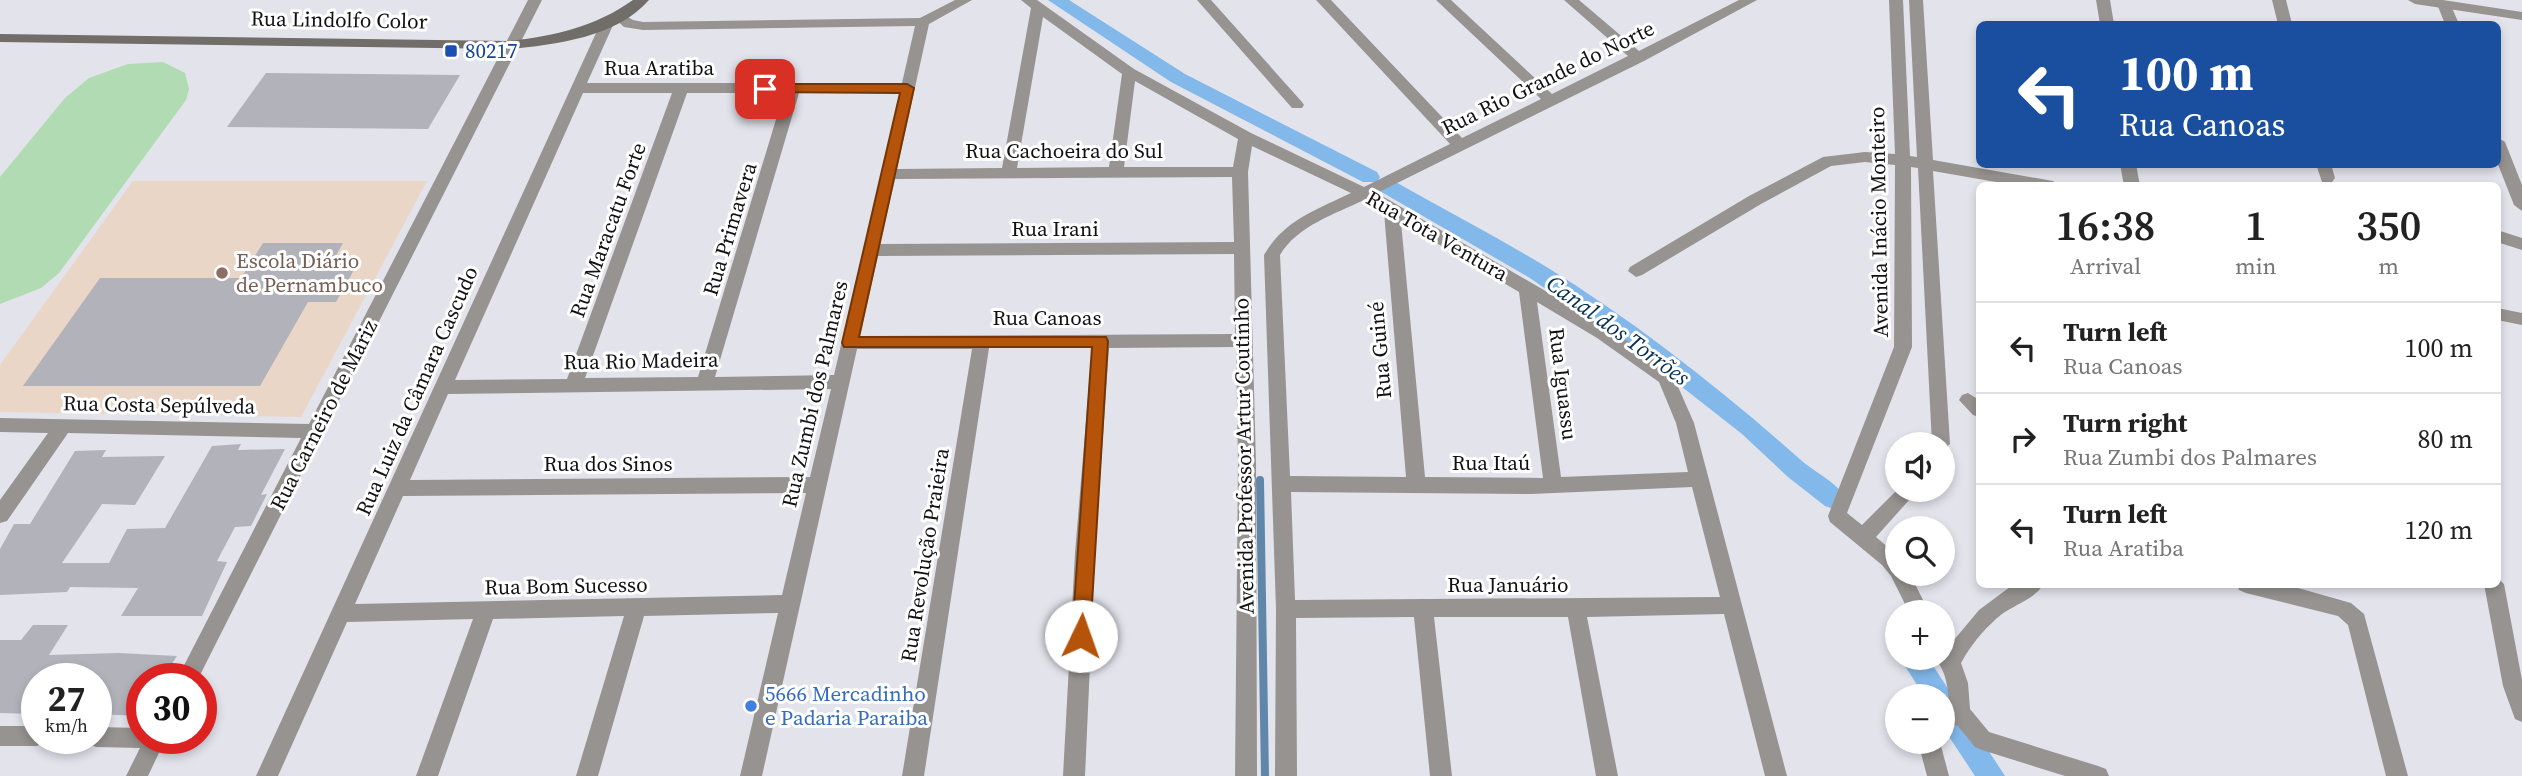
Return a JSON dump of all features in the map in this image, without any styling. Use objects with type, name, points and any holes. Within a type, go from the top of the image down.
[{"type":"main road","name":"Rua Lindolfo Color","points":[[0,38],[240,39],[509,45],[547,42],[613,20],[642,0]]},
{"type":"street","name":"Rua Carneiro de Mariz","points":[[195,663],[317,431],[509,45],[535,0]]},
{"type":"street","points":[[613,20],[643,26],[923,22],[964,0]]},
{"type":"street","points":[[1204,0],[1297,105]]},
{"type":"street","points":[[1323,0],[1459,144]]},
{"type":"street","points":[[1443,0],[1551,101]]},
{"type":"street","points":[[1571,0],[1639,58]]},
{"type":"street","name":"Rua Rio Grande do Norte","points":[[1364,193],[1459,144],[1639,58],[1750,0]]},
{"type":"street","name":"Avenida Inácio Monteiro","points":[[1863,537],[1837,516],[1903,347],[1903,160],[1896,0]]},
{"type":"street","points":[[1916,0],[1940,432]]},
{"type":"street","points":[[2103,0],[2106,21]]},
{"type":"street","points":[[2279,0],[2285,21]]},
{"type":"street","points":[[2415,0],[2522,16]]},
{"type":"street","points":[[1009,172],[1033,3]]},
{"type":"street","name":"Rua Tota Ventura","points":[[1033,3],[1129,72],[1246,137],[1364,193],[1603,333],[1666,378],[1685,423],[1776,776]]},
{"type":"street","points":[[2444,4],[2451,21]]},
{"type":"street","name":"Rua Luiz da Câmara Cascudo","points":[[267,776],[578,88],[613,20]]},
{"type":"street","name":"Rua Zumbi dos Palmares","points":[[751,776],[923,22]]},
{"type":"street","points":[[1116,171],[1129,72]]},
{"type":"street","name":"Rua Aratiba","points":[[578,88],[907,88]]},
{"type":"street","name":"Rua Primavera","points":[[705,382],[793,88]]},
{"type":"street","name":"Rua Maracatu Forte","points":[[574,384],[681,89]]},
{"type":"street","name":"Avenida Professor Artur Coutinho","points":[[1246,137],[1240,172],[1247,580],[1246,776]]},
{"type":"street","points":[[2501,152],[2522,205]]},
{"type":"street","points":[[1636,271],[1755,200],[1828,161],[1865,157],[1903,160],[2030,182]]},
{"type":"street","name":"Rua Cachoeira do Sul","points":[[888,174],[1240,172]]},
{"type":"street","name":"Avenida Professor Artur Coutinho","points":[[1286,776],[1286,609],[1272,255],[1281,240],[1295,228],[1364,193]]},
{"type":"street","name":"Rua Guiné","points":[[1392,210],[1416,485]]},
{"type":"street","points":[[2501,237],[2522,244]]},
{"type":"street","name":"Rua Irani","points":[[871,250],[1240,248]]},
{"type":"street","name":"Rua Iguassu","points":[[1527,288],[1553,485]]},
{"type":"street","points":[[2501,315],[2522,319]]},
{"type":"street","name":"Rua Canoas","points":[[850,343],[1244,340]]},
{"type":"street","name":"Rua Revolução Praieira","points":[[913,776],[982,341]]},
{"type":"street","points":[[1074,776],[1085,553],[1101,341]]},
{"type":"street","name":"Rua Rio Madeira","points":[[443,387],[841,382]]},
{"type":"street","name":"Rua Costa Sepúlveda","points":[[0,425],[317,431]]},
{"type":"street","points":[[0,515],[63,426]]},
{"type":"street","name":"Rua Itaú","points":[[1282,484],[1553,485],[1700,479]]},
{"type":"street","name":"Rua dos Sinos","points":[[398,488],[817,485]]},
{"type":"street","points":[[1885,559],[1863,537],[1897,502]]},
{"type":"street","points":[[1955,649],[1994,609],[2025,588]]},
{"type":"street","points":[[2287,588],[2344,610],[2357,620],[2397,776]]},
{"type":"street","points":[[2495,588],[2514,686],[2522,712]]},
{"type":"street","name":"Rua Bom Sucesso","points":[[342,613],[790,604]]},
{"type":"street","name":"Rua Januário","points":[[1286,609],[1731,605]]},
{"type":"street","points":[[587,776],[637,606]]},
{"type":"street","points":[[1423,608],[1441,776]]},
{"type":"street","points":[[1576,608],[1606,776]]},
{"type":"street","points":[[426,776],[486,610]]},
{"type":"street","points":[[1952,670],[1958,683],[1955,700]]},
{"type":"street","points":[[1955,719],[1982,740],[2098,776]]},
{"type":"street","points":[[0,736],[21,736]]},
{"type":"street","points":[[137,776],[148,754]]},
{"type":"street","points":[[1932,754],[1938,776]]},
{"type":"shaded area","name":"Escola Diário de Pernambuco","points":[[133,181],[427,181],[301,417],[0,412],[0,365]]},
{"type":"green space","points":[[163,62],[185,73],[189,89],[186,100],[59,273],[41,288],[0,304],[0,177],[65,98],[89,78],[128,64]]},
{"type":"building","points":[[266,73],[460,75],[428,129],[227,127]]},
{"type":"building","points":[[263,243],[343,243],[333,261],[359,261],[336,302],[308,302],[260,386],[23,386],[100,278],[241,278]]},
{"type":"building","points":[[241,444],[238,450],[285,449],[261,495],[267,494],[251,526],[235,527],[217,561],[227,562],[202,616],[121,616],[138,588],[70,587],[67,592],[0,595],[0,549],[14,524],[30,524],[75,451],[106,450],[102,457],[165,456],[135,505],[102,504],[62,563],[109,563],[127,529],[165,528],[212,446]]},
{"type":"building","points":[[33,625],[68,625],[49,655],[119,653],[177,656],[172,663],[126,663],[126,715],[112,715],[112,663],[21,663],[21,714],[0,713],[0,640],[21,640]]},
{"type":"waterway","points":[[1057,0],[1178,78],[1370,177]]},
{"type":"waterway","name":"Canal dos Torrões","points":[[1385,185],[1538,272],[1657,355],[1750,427],[1796,470],[1834,499]]},
{"type":"waterway","points":[[1260,480],[1265,776]]},
{"type":"waterway","name":"Canal dos Torrões","points":[[1921,670],[1931,684]]},
{"type":"waterway","name":"Canal dos Torrões","points":[[1955,722],[1991,776]]},
{"type":"place","name":"80217","points":[[451,51]]},
{"type":"place","name":"Escola Diário de Pernambuco","points":[[222,273]]},
{"type":"place","name":"5666 Mercadinho e Padaria Paraiba","points":[[751,706]]},
{"type":"route","points":[[765,89],[907,88],[850,343],[1101,341],[1081,636]]}]
